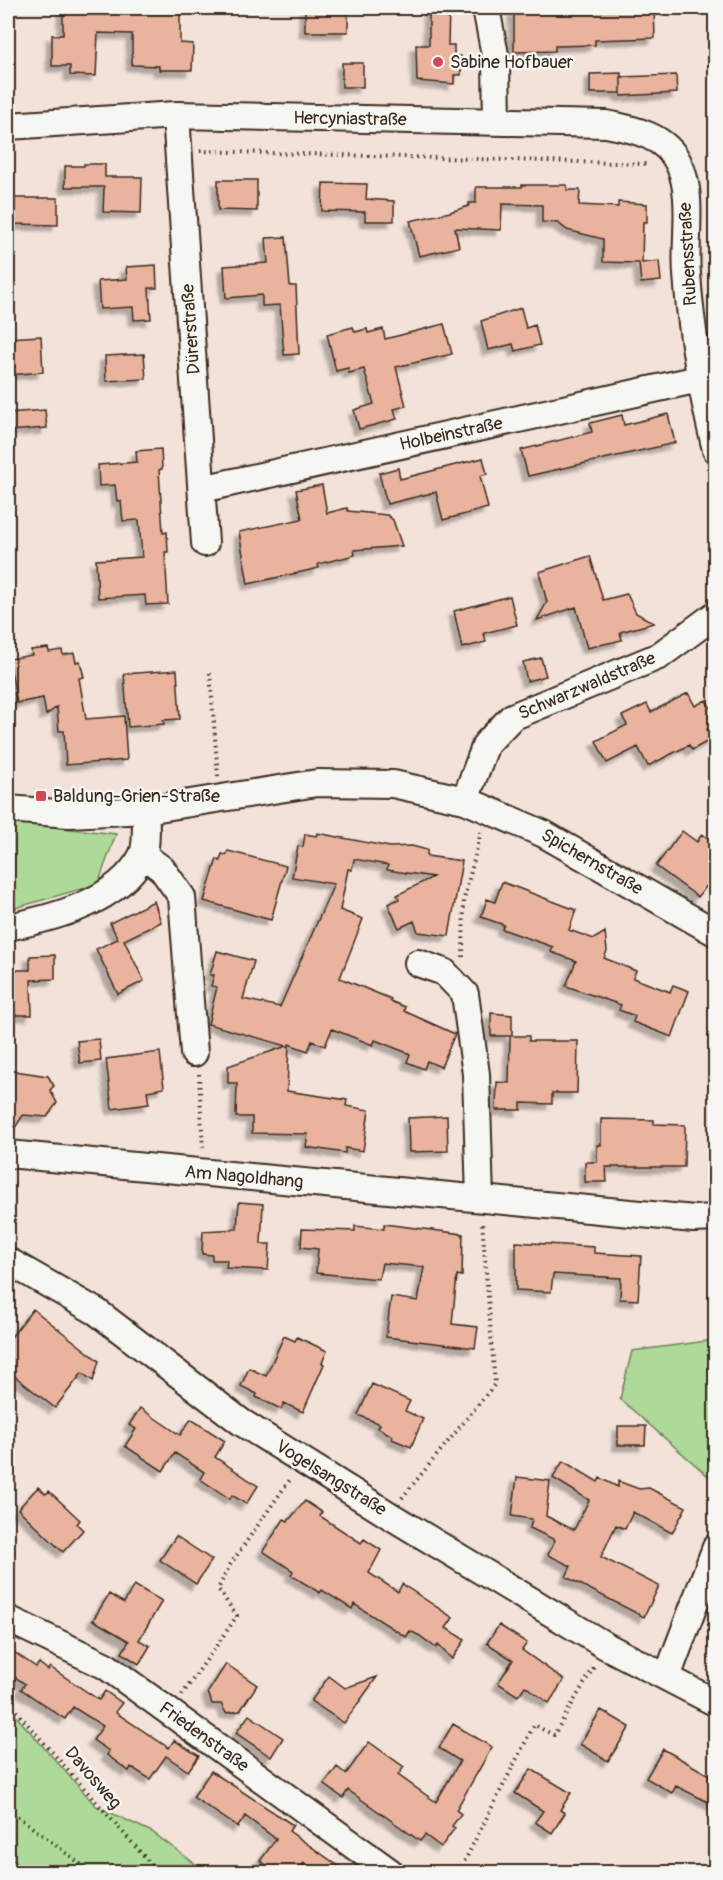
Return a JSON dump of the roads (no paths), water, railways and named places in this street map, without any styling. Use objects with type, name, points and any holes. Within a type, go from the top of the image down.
[{"type":"street","points":[[486,8],[496,60],[497,122]]},
{"type":"street","name":"Hercyniastraße","points":[[8,126],[176,115],[606,124],[631,129],[655,138],[670,151],[679,164]]},
{"type":"street","name":"Dürerstraße","points":[[176,115],[205,543]]},
{"type":"street","name":"Rubensstraße","points":[[679,164],[685,185],[687,273],[699,379],[716,450]]},
{"type":"street","name":"Holbeinstraße","points":[[202,489],[699,379]]},
{"type":"street","name":"Schwarzwaldstraße","points":[[476,804],[486,744],[512,717],[659,656],[716,614]]},
{"type":"street","points":[[8,809],[69,814],[146,810],[317,783],[393,784],[476,804]]},
{"type":"street","name":"Spichernstraße","points":[[476,804],[544,834],[716,933]]},
{"type":"street","points":[[8,927],[46,919],[93,902],[121,881],[143,855],[146,810]]},
{"type":"street","points":[[143,855],[168,876],[182,897],[197,1065]]},
{"type":"street","points":[[418,963],[444,972],[465,994],[476,1074],[480,1198]]},
{"type":"street","name":"Am Nagoldhang","points":[[8,1154],[694,1219],[716,1218]]},
{"type":"street","name":"Vogelsangstraße","points":[[8,1261],[97,1312],[241,1422],[389,1515],[606,1646],[716,1703]]},
{"type":"street","points":[[667,1677],[716,1547]]},
{"type":"street","name":"Friedenstraße","points":[[8,1619],[106,1666],[390,1872]]},
{"type":"place","name":"Sabine Hofbauer","points":[[438,62]]},
{"type":"place","name":"Baldung-Grien-Straße","points":[[41,796]]}]
